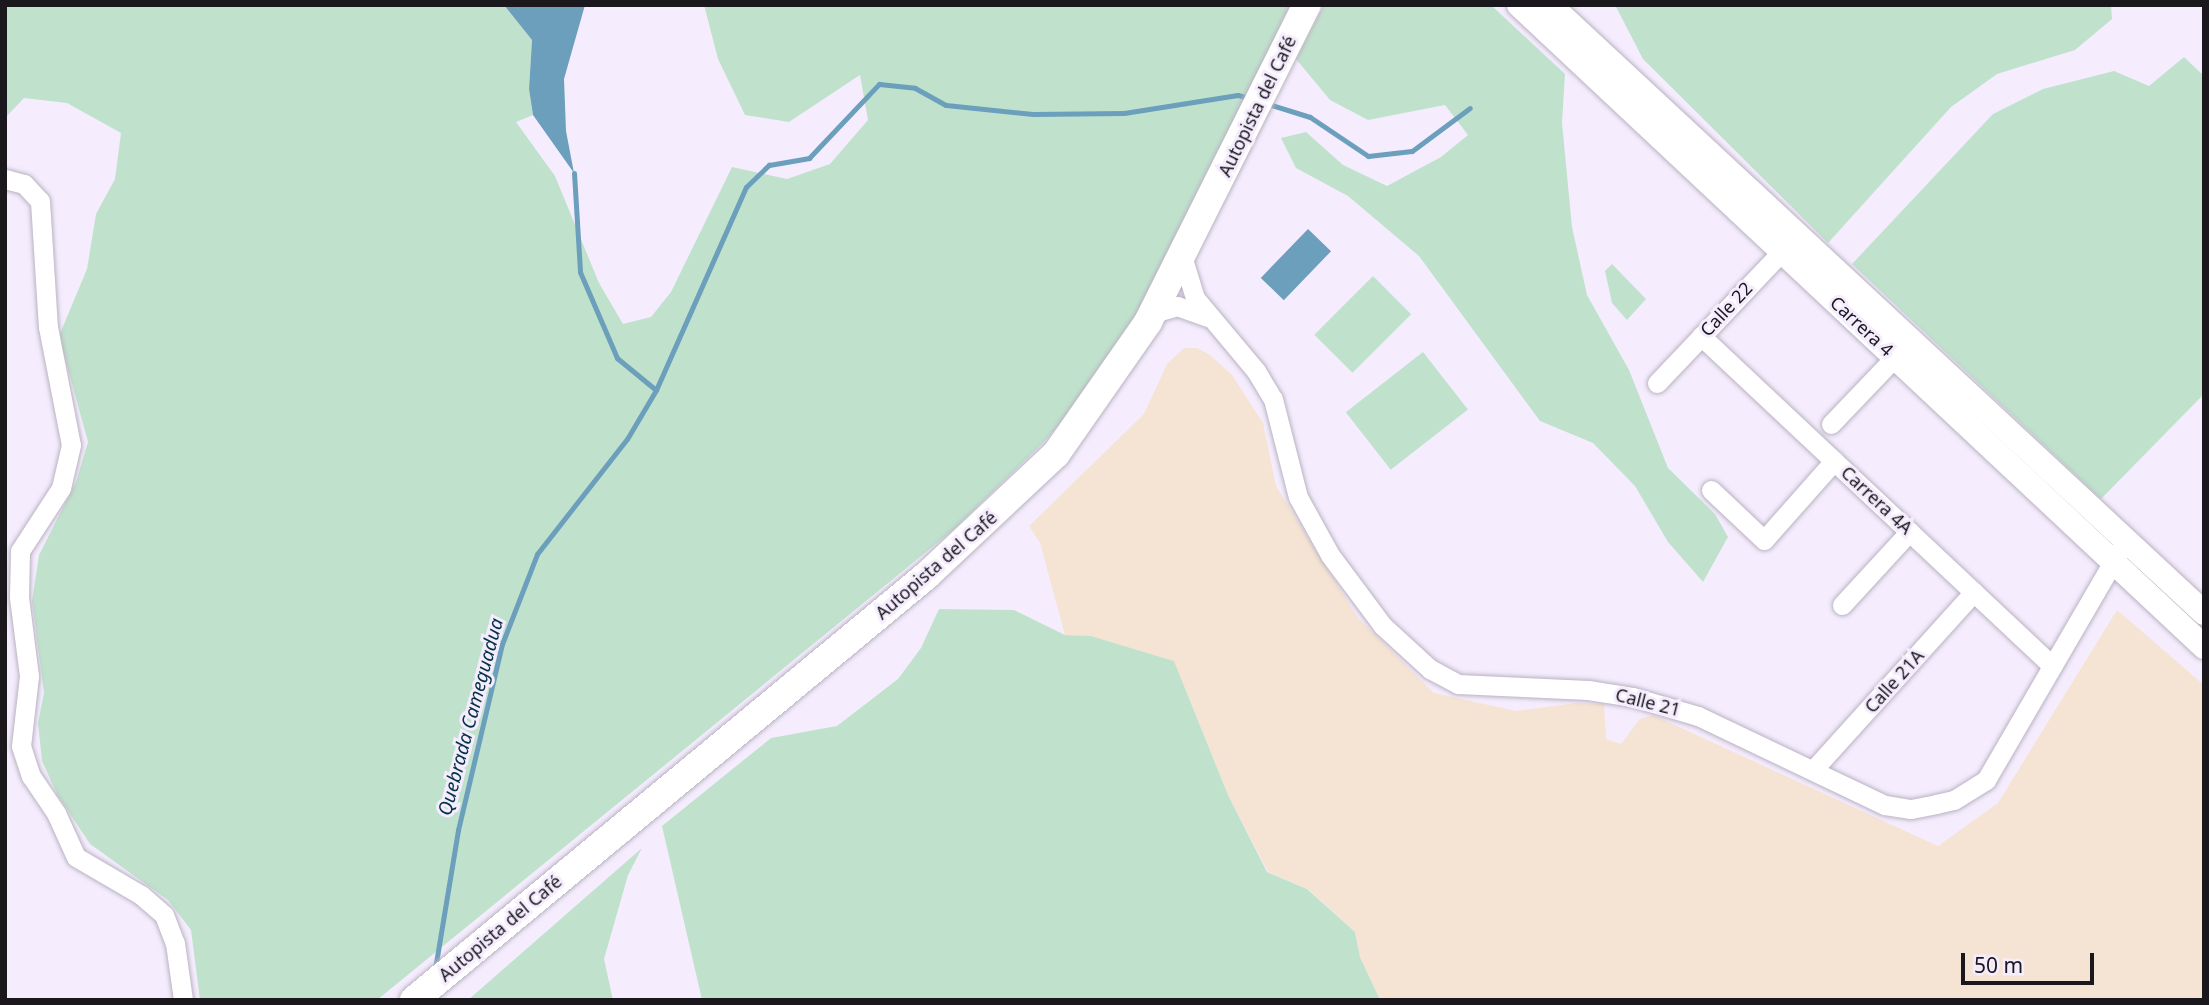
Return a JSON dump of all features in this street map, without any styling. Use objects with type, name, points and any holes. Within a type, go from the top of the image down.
[{"type":"highway","name":"Autopista del Café","points":[[414,1000],[997,513],[1082,423],[1153,313],[1301,16]]},
{"type":"main road","name":"Carrera 4","points":[[1519,5],[2126,540],[2204,613]]},
{"type":"main road","name":"Carrera 4","points":[[1550,5],[1789,244],[1895,357],[2204,648]]},
{"type":"street","points":[[5,179],[24,184],[40,201],[48,327],[71,445],[61,488],[20,551],[19,597],[29,676],[21,746],[31,776],[56,813],[76,857],[141,895],[164,915],[175,943],[183,1000]]},
{"type":"street","name":"Calle 22","points":[[1657,383],[1789,244]]},
{"type":"street","name":"Calle 21","points":[[1182,256],[1195,299],[1256,371],[1273,398],[1298,497],[1324,544],[1384,626],[1430,669],[1472,688],[1588,690],[1633,696],[1698,716],[1885,805],[1911,809],[1954,800],[1986,780],[2126,540]]},
{"type":"street","name":"Calle 21","points":[[1153,313],[1177,306],[1211,319]]},
{"type":"street","name":"Carrera 4A","points":[[1701,336],[2052,666]]},
{"type":"street","points":[[1831,424],[1895,357]]},
{"type":"street","points":[[1712,490],[1764,540],[1834,460]]},
{"type":"street","points":[[1842,605],[1910,531]]},
{"type":"street","name":"Calle 21A","points":[[1813,770],[1974,592]]},
{"type":"shaded area","points":[[1184,348],[1197,348],[1210,355],[1232,375],[1263,423],[1276,486],[1358,618],[1434,693],[1516,711],[1576,703],[1604,704],[1606,739],[1621,744],[1640,719],[1653,715],[1938,846],[1998,803],[2117,610],[2204,685],[2204,1000],[1380,1000],[1360,957],[1355,932],[1308,889],[1268,872],[1228,795],[1174,661],[1091,636],[1065,635],[1040,543],[1029,526],[1144,414],[1167,364]]},
{"type":"green space","points":[[5,5],[504,5],[532,40],[529,89],[533,115],[516,122],[555,176],[599,283],[623,324],[651,317],[671,292],[732,167],[787,179],[830,164],[868,120],[860,75],[789,122],[745,115],[718,59],[704,5],[1290,5],[1152,292],[1100,379],[1042,444],[953,530],[377,1000],[200,1000],[191,930],[168,900],[90,844],[57,794],[42,761],[38,723],[44,693],[32,601],[39,555],[76,482],[88,442],[59,336],[87,269],[96,214],[115,179],[121,133],[67,103],[24,98],[5,118]]},
{"type":"green space","points":[[1324,5],[1491,5],[1565,74],[1562,123],[1572,227],[1587,295],[1629,370],[1668,468],[1715,514],[1728,537],[1703,582],[1668,542],[1635,486],[1593,443],[1540,421],[1419,256],[1348,196],[1296,168],[1281,138],[1306,132],[1343,165],[1387,186],[1441,157],[1468,135],[1445,105],[1368,120],[1330,100],[1296,59]]},
{"type":"green space","points":[[1615,5],[2111,5],[2112,19],[2075,50],[1997,74],[1951,107],[1828,243],[1643,59]]},
{"type":"green space","points":[[2184,57],[2204,76],[2204,394],[2101,499],[1852,264],[1993,114],[2043,89],[2114,71],[2149,86]]},
{"type":"green space","points":[[1612,264],[1646,299],[1627,320],[1612,303],[1605,271]]},
{"type":"green space","points":[[1373,276],[1411,314],[1352,373],[1314,335]]},
{"type":"green space","points":[[1423,352],[1468,410],[1391,470],[1346,412]]},
{"type":"green space","points":[[939,609],[1014,610],[1065,635],[1091,636],[1174,661],[1228,795],[1267,872],[1307,889],[1355,932],[1360,957],[1380,1000],[702,1000],[662,826],[771,738],[837,726],[898,679],[921,648]]},
{"type":"green space","points":[[642,848],[628,875],[604,959],[613,1000],[468,1000]]},
{"type":"water","points":[[504,5],[585,5],[564,79],[566,131],[574,173],[533,115],[529,89],[532,40]]},
{"type":"water","points":[[1308,229],[1331,251],[1284,300],[1261,278]]},
{"type":"waterway","points":[[435,969],[458,830],[502,644],[537,554],[627,439],[656,390],[746,187],[769,165],[809,158],[879,84],[915,88],[946,105],[1033,114],[1124,113],[1238,95],[1252,99]]},
{"type":"waterway","points":[[1268,104],[1310,117],[1368,156],[1412,151],[1470,108]]},
{"type":"waterway","name":"Quebrada Cameguadua","points":[[574,173],[580,272],[617,358],[656,390]]}]
